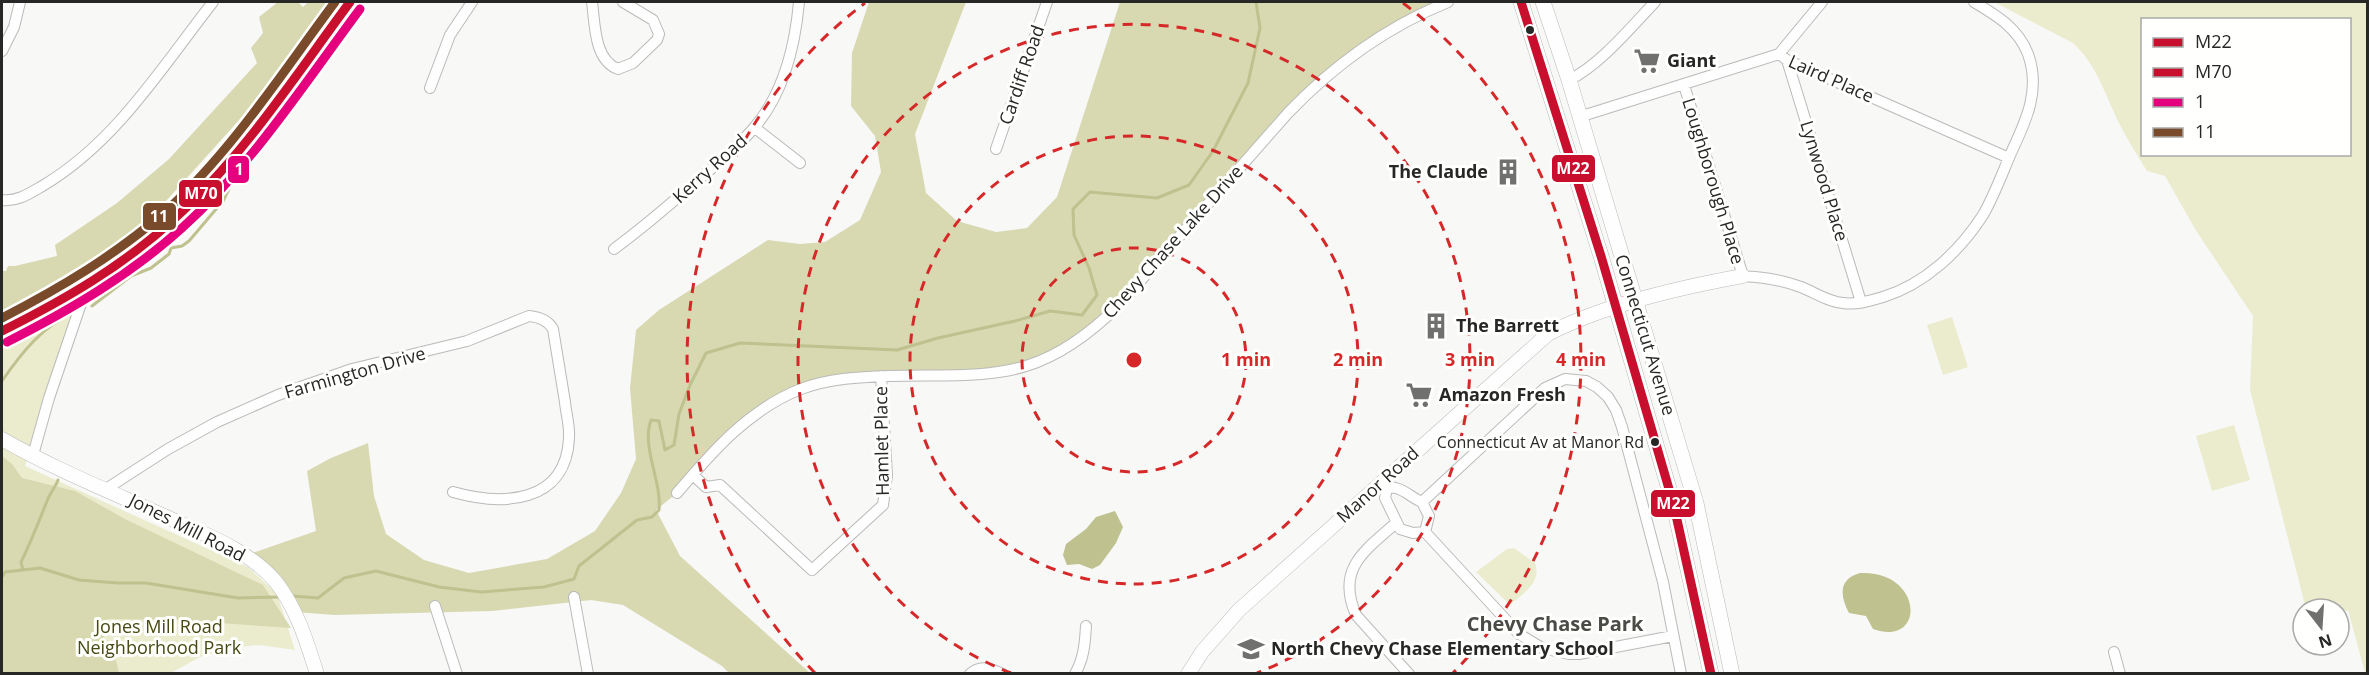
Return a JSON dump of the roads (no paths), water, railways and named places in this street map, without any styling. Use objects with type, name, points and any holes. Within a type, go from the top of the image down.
[{"type":"main road","points":[[2,331],[87,286],[146,244],[191,203],[236,153],[350,2]]},
{"type":"main road","name":"Connecticut Avenue","points":[[1521,2],[1616,308],[1674,506],[1711,674]]},
{"type":"main road","name":"Connecticut Avenue","points":[[1543,2],[1569,80],[1696,503],[1732,674]]},
{"type":"street","points":[[2,51],[14,27],[21,2]]},
{"type":"street","points":[[2,200],[24,197],[58,176],[99,143],[122,120],[213,2]]},
{"type":"street","points":[[430,88],[440,67],[450,35],[472,2]]},
{"type":"street","points":[[592,2],[601,52],[605,61],[618,69],[633,63],[657,40],[659,34],[653,20],[623,2]]},
{"type":"street","name":"Kerry Road","points":[[614,249],[730,153],[755,128],[777,93],[790,62],[797,28],[799,2]]},
{"type":"street","name":"Cardiff Road","points":[[996,149],[1047,2]]},
{"type":"street","name":"Chevy Chase Lake Drive","points":[[677,493],[725,439],[756,413],[802,389],[858,376],[988,372],[1026,366],[1080,338],[1097,326],[1120,304],[1287,113],[1313,87],[1342,62],[1378,37],[1448,2]]},
{"type":"street","points":[[1569,80],[1580,75],[1597,60],[1655,2]]},
{"type":"street","points":[[1783,57],[1822,2]]},
{"type":"street","name":"Manor Road","points":[[1188,674],[1202,652],[1239,610],[1384,485],[1548,334],[1636,302],[1743,276],[1784,281],[1839,303],[1861,302],[1902,290],[1929,275],[1970,233],[1984,213],[2029,114],[2034,92],[2031,65],[2018,35],[1999,17],[1974,2]]},
{"type":"street","name":"Laird Place","points":[[1579,117],[1783,57],[2009,158]]},
{"type":"street","name":"Lynwood Place","points":[[1783,57],[1861,302]]},
{"type":"street","name":"Loughborough Place","points":[[1684,85],[1743,276]]},
{"type":"street","points":[[755,128],[800,163]]},
{"type":"street","points":[[33,455],[49,398],[87,286]]},
{"type":"street","name":"Farmington Drive","points":[[106,489],[168,449],[217,422],[278,395],[352,369],[467,341],[529,316],[538,317],[554,329],[569,431],[565,460],[557,476],[538,492],[525,496],[495,500],[478,499],[453,492]]},
{"type":"street","name":"Hamlet Place","points":[[693,475],[706,487],[720,485],[812,570],[883,505],[887,475],[881,376]]},
{"type":"street","points":[[1422,502],[1545,388],[1565,380],[1575,379],[1597,387],[1608,397],[1622,427],[1663,582],[1681,674]]},
{"type":"street","name":"Jones Mill Road","points":[[2,439],[226,544],[256,564],[278,586],[289,602],[306,639],[317,674]]},
{"type":"street","points":[[1425,532],[1428,516],[1422,502],[1399,489],[1384,485],[1384,498],[1400,528],[1407,532],[1425,532],[1519,634],[1542,648],[1562,653],[1580,654],[1673,636]]},
{"type":"street","points":[[1396,523],[1358,558],[1349,574],[1348,585],[1351,604],[1356,615],[1408,674]]},
{"type":"street","points":[[574,597],[588,674]]},
{"type":"street","points":[[435,606],[457,674]]},
{"type":"street","points":[[1075,674],[1085,643],[1086,626]]},
{"type":"street","points":[[2115,652],[2120,674]]},
{"type":"street","points":[[970,674],[980,668],[990,668],[1003,674]]},
{"type":"waterway","points":[[292,596],[318,598],[344,578],[376,571],[439,587],[481,592],[544,587],[574,579],[579,566],[637,520],[652,517],[659,510],[658,488],[648,441],[651,420],[659,421],[665,450],[674,445],[679,414],[706,353],[740,343],[897,350],[1050,311],[1082,315],[1097,295],[1089,268],[1074,235],[1073,209],[1090,192],[1157,198],[1189,185],[1213,151],[1248,83],[1260,28],[1256,2]]},
{"type":"waterway","points":[[92,306],[131,276],[151,268],[169,254],[171,248],[182,246],[189,241],[223,201],[231,185],[243,179],[244,171]]},
{"type":"waterway","points":[[2,381],[17,360],[42,333],[74,312]]},
{"type":"waterway","points":[[23,570],[21,562],[58,480]]},
{"type":"waterway","points":[[2,577],[5,572],[40,568],[79,580],[146,583],[238,598],[280,597]]},
{"type":"place","name":"Giant","points":[[1647,61]]},
{"type":"place","name":"The Claude","points":[[1508,172]]},
{"type":"place","name":"The Barrett","points":[[1436,326]]},
{"type":"place","name":"Amazon Fresh","points":[[1419,395]]},
{"type":"place","name":"Connecticut Av at Manor Rd","points":[[1655,442]]},
{"type":"place","name":"North Chevy Chase Elementary School","points":[[1251,649]]},
{"type":"district","name":"Chevy Chase Park","points":[[1555,624]]},
{"type":"park label","name":"Jones Mill Road Neighborhood Park","points":[[159,637]]}]
